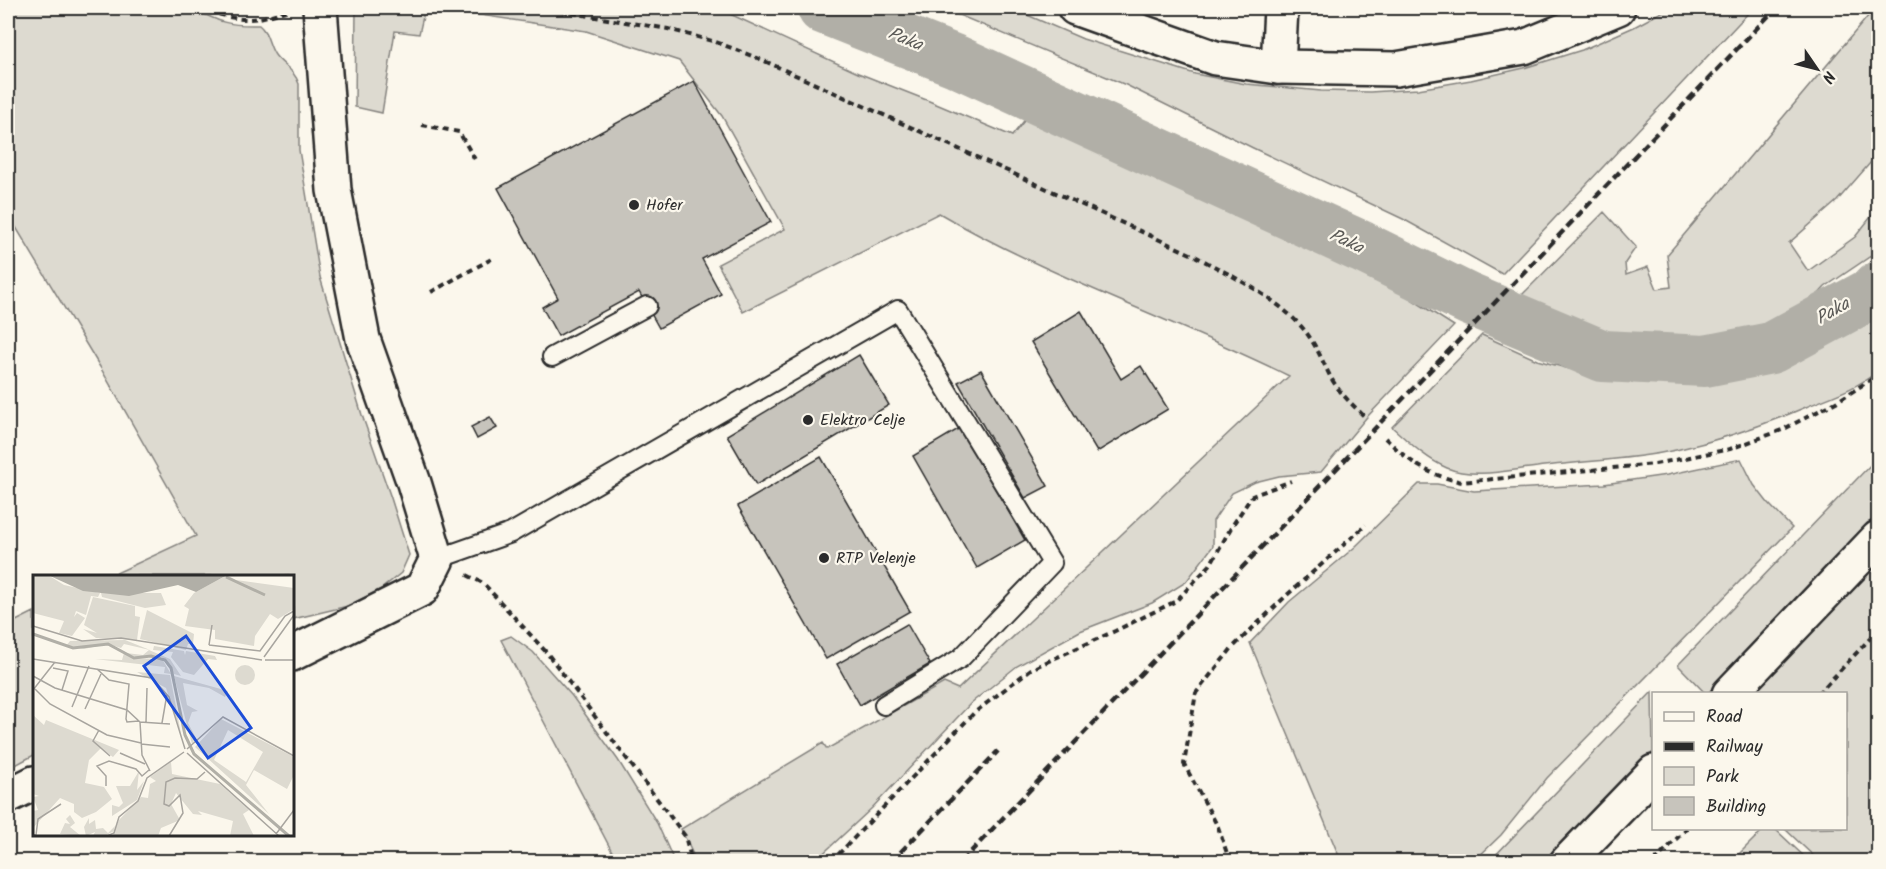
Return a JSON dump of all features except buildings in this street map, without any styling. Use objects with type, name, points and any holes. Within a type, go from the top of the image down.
[{"type":"street","points":[[294,653],[423,589],[437,559],[414,483],[363,339],[334,190],[320,8]]},
{"type":"street","points":[[1075,8],[1215,58],[1278,67],[1396,69],[1524,47],[1618,8]]},
{"type":"street","points":[[1278,67],[1281,8]]},
{"type":"street","points":[[1730,692],[1878,538]]},
{"type":"street","points":[[1567,861],[1652,773]]},
{"type":"street","points":[[8,796],[33,784]]},
{"type":"lane","points":[[552,357],[647,306]]},
{"type":"lane","points":[[437,559],[511,533],[898,310],[1052,563],[961,658],[884,705]]},
{"type":"path","points":[[199,8],[246,19],[260,18],[276,12]]},
{"type":"path","points":[[541,8],[668,29],[716,42],[781,68],[1193,255],[1238,278],[1272,300],[1300,325],[1316,345],[1340,392],[1365,418]]},
{"type":"path","points":[[422,125],[459,132],[477,163]]},
{"type":"path","points":[[430,292],[495,257]]},
{"type":"path","points":[[1385,438],[1407,459],[1424,470],[1440,478],[1462,482],[1654,464],[1730,449],[1782,430],[1836,402],[1878,375]]},
{"type":"path","points":[[831,861],[974,713],[1031,669],[1176,601],[1210,565],[1252,496],[1291,482]]},
{"type":"path","points":[[1230,861],[1218,827],[1184,764],[1196,693],[1232,648],[1287,595],[1366,525]]},
{"type":"path","points":[[437,559],[483,583],[547,653],[685,836],[692,861]]},
{"type":"path","points":[[1819,692],[1878,630]]},
{"type":"path","points":[[1654,861],[1685,830]]},
{"type":"green space","points":[[8,8],[192,8],[224,22],[259,25],[265,32],[275,55],[294,75],[299,84],[299,150],[320,277],[362,415],[409,555],[401,573],[381,589],[348,606],[294,619],[294,575],[112,575],[196,536],[100,367],[8,214]]},
{"type":"green space","points":[[356,8],[425,8],[419,34],[395,31],[382,113],[355,107]]},
{"type":"green space","points":[[434,8],[717,8],[858,73],[1012,136],[1031,112],[1380,279],[1454,326],[1366,418],[1321,472],[1279,476],[1255,482],[1232,493],[1213,521],[1213,546],[1186,582],[1152,603],[1080,631],[1017,666],[971,703],[872,808],[815,861],[696,861],[681,829],[823,743],[827,749],[944,683],[958,689],[1289,376],[1024,258],[939,213],[743,312],[718,264],[785,229],[722,116],[679,61],[586,31]]},
{"type":"green space","points":[[942,8],[1011,8],[1083,39],[1195,74],[1246,84],[1321,91],[1370,92],[1418,89],[1524,68],[1582,50],[1634,27],[1669,8],[1753,8],[1502,274],[1403,219],[1126,85]]},
{"type":"green space","points":[[1875,8],[1878,8],[1878,154],[1837,201],[1789,243],[1808,271],[1855,237],[1878,208],[1878,251],[1825,287],[1801,313],[1766,329],[1702,343],[1646,343],[1600,334],[1541,316],[1513,304],[1604,212],[1636,247],[1625,263],[1626,275],[1648,267],[1657,289],[1671,287],[1667,255]]},
{"type":"green space","points":[[1878,309],[1878,371],[1870,377],[1844,392],[1774,420],[1693,446],[1624,458],[1491,473],[1468,473],[1447,468],[1432,460],[1392,427],[1482,335],[1537,360],[1595,376],[1675,379],[1753,370],[1827,344]]},
{"type":"green space","points":[[1878,457],[1878,518],[1709,692],[1704,692],[1678,665]]},
{"type":"green space","points":[[1741,459],[1754,485],[1792,528],[1547,778],[1501,835],[1474,861],[1341,861],[1250,643],[1289,602],[1355,547],[1419,484],[1437,484],[1474,491],[1604,484],[1667,475]]},
{"type":"green space","points":[[1878,562],[1878,861],[1819,861],[1786,830],[1847,830],[1847,692],[1753,692]]},
{"type":"green space","points":[[33,612],[33,756],[8,769],[8,625]]},
{"type":"green space","points":[[511,636],[533,652],[572,696],[618,760],[657,823],[674,861],[617,861],[501,640]]},
{"type":"green space","points":[[1652,692],[1652,753],[1543,861],[1489,862]]},
{"type":"green space","points":[[1763,830],[1776,830],[1809,861],[1732,861]]},
{"type":"waterway","name":"Paka","points":[[823,8],[956,61],[1362,247],[1468,299],[1603,356],[1705,361],[1771,348],[1874,292],[1878,287]]},
{"type":"railway","points":[[961,862],[1776,8]]},
{"type":"railway","points":[[891,862],[998,751]]},
{"type":"place","name":"Hofer","points":[[634,205]]},
{"type":"place","name":"Elektro Celje","points":[[808,420]]},
{"type":"place","name":"RTP Velenje","points":[[824,558]]}]
